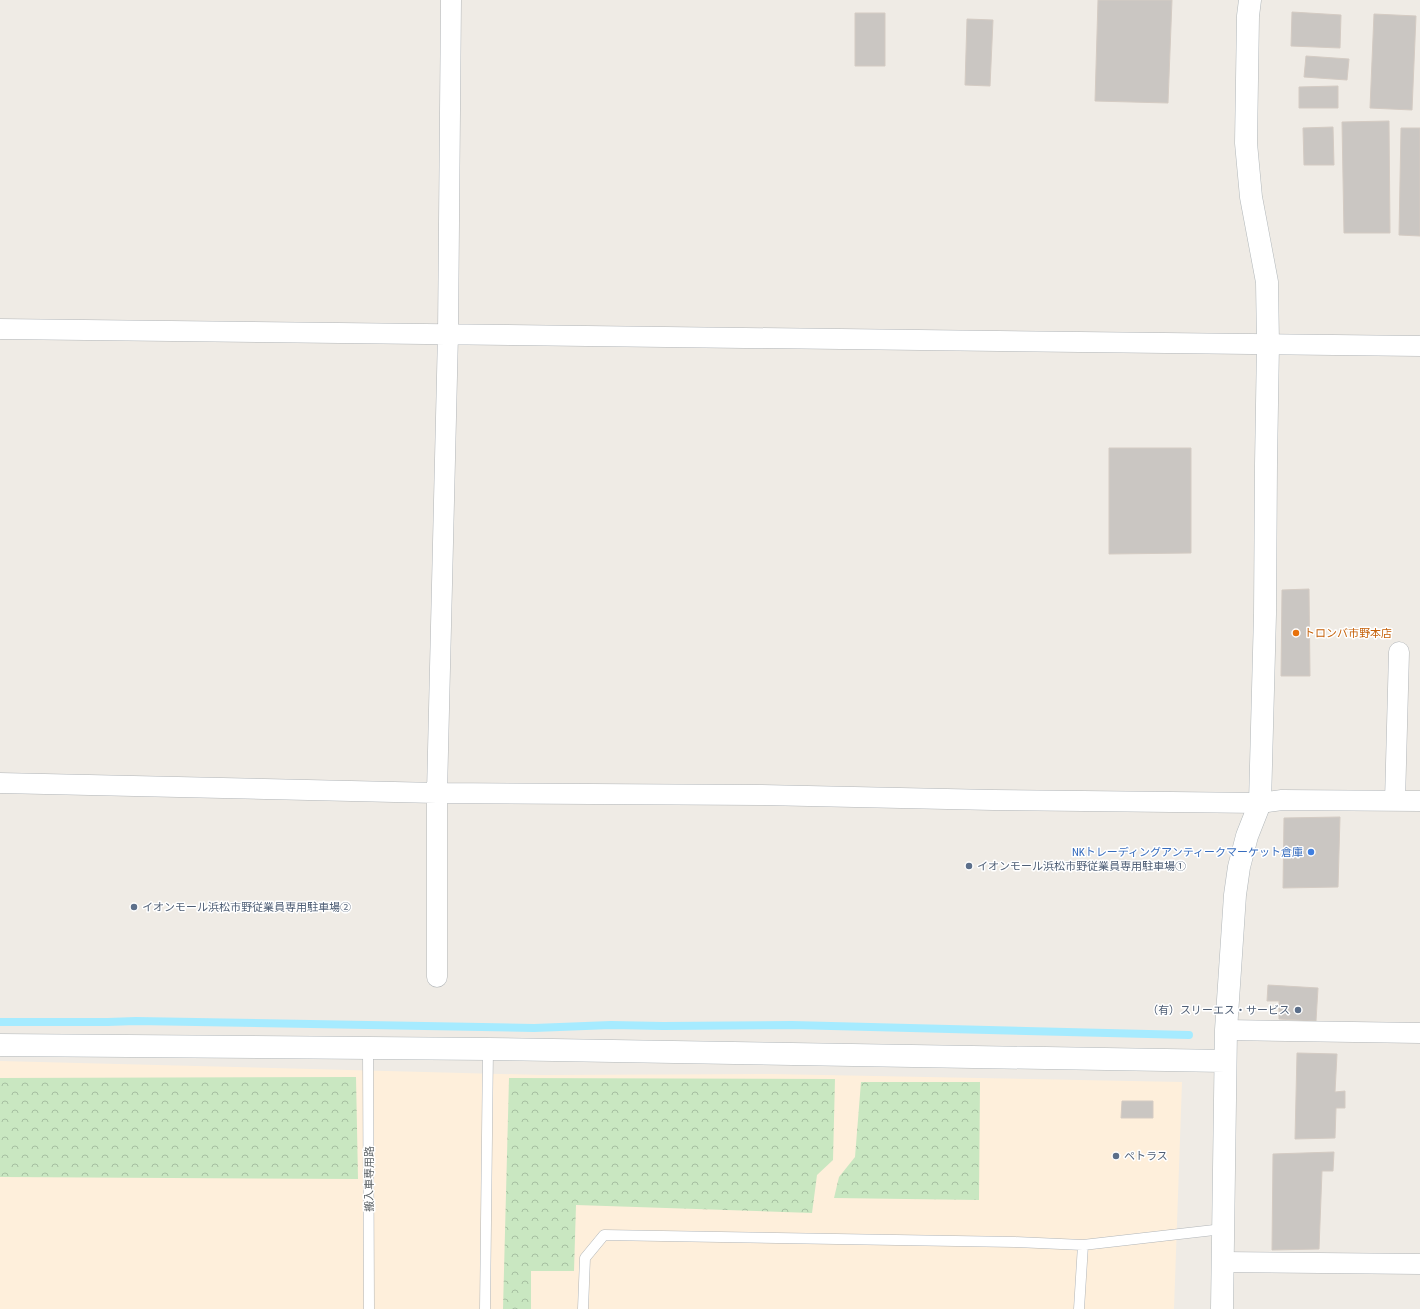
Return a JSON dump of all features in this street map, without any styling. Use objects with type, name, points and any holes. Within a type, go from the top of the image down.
[{"type":"street","points":[[437,977],[437,793],[448,334],[451,0]]},
{"type":"street","points":[[1222,1309],[1226,1030],[1235,895],[1239,867],[1247,836],[1260,804],[1265,614],[1268,344],[1267,282],[1251,197],[1246,143],[1248,16],[1250,0]]},
{"type":"street","points":[[0,329],[1420,346]]},
{"type":"street","points":[[1395,801],[1399,652]]},
{"type":"street","points":[[0,783],[437,793],[767,795],[1260,804],[1282,800],[1420,801]]},
{"type":"street","points":[[1226,1030],[1420,1034]]},
{"type":"street","points":[[0,1045],[488,1049],[1225,1061]]},
{"type":"street","points":[[1223,1262],[1420,1264]]},
{"type":"lane","name":"搬入車専用路","points":[[368,1048],[369,1309]]},
{"type":"lane","points":[[485,1309],[488,1049]]},
{"type":"lane","points":[[583,1309],[585,1258],[604,1235],[1016,1242],[1083,1245],[1223,1230]]},
{"type":"lane","points":[[1079,1309],[1083,1245]]},
{"type":"shaded area","points":[[0,1061],[542,1075],[771,1074],[1182,1082],[1174,1309],[0,1309]]},
{"type":"green space","points":[[356,1077],[358,1179],[0,1177],[0,1078]]},
{"type":"green space","points":[[509,1078],[835,1079],[833,1160],[817,1175],[812,1213],[576,1205],[574,1271],[531,1271],[531,1309],[503,1309]]},
{"type":"green space","points":[[861,1082],[980,1082],[979,1200],[834,1198],[839,1177],[855,1157]]},
{"type":"building","points":[[1098,0],[1172,0],[1168,103],[1095,101]]},
{"type":"building","points":[[1292,12],[1341,15],[1340,48],[1291,46]]},
{"type":"building","points":[[855,13],[885,13],[885,66],[855,66]]},
{"type":"building","points":[[1374,14],[1416,16],[1412,110],[1370,108]]},
{"type":"building","points":[[967,19],[993,20],[990,86],[965,85]]},
{"type":"building","points":[[1306,56],[1349,59],[1347,80],[1304,77]]},
{"type":"building","points":[[1338,86],[1338,108],[1299,108],[1299,87]]},
{"type":"building","points":[[1389,121],[1390,233],[1344,233],[1342,122]]},
{"type":"building","points":[[1333,127],[1334,165],[1304,165],[1303,128]]},
{"type":"building","points":[[1401,128],[1420,128],[1420,236],[1399,235]]},
{"type":"building","points":[[1109,448],[1191,448],[1191,553],[1109,554]]},
{"type":"building","name":"トロンバ市野本店","points":[[1309,589],[1310,676],[1281,676],[1282,590]]},
{"type":"building","name":"NKトレーディングアンティークマーケット倉庫","points":[[1340,817],[1338,887],[1283,888],[1284,818]]},
{"type":"building","name":"（有）スリーエス・サービス","points":[[1268,985],[1318,988],[1316,1021],[1279,1019],[1279,1001],[1267,1001]]},
{"type":"building","points":[[1297,1053],[1337,1054],[1335,1092],[1345,1091],[1345,1108],[1336,1108],[1335,1138],[1295,1139]]},
{"type":"building","points":[[1122,1101],[1153,1101],[1153,1118],[1121,1118]]},
{"type":"building","points":[[1334,1152],[1333,1171],[1322,1171],[1319,1249],[1272,1250],[1273,1154]]},
{"type":"waterway","points":[[0,1022],[136,1021],[534,1028],[611,1025],[792,1025],[1189,1035]]},
{"type":"place","name":"トロンバ市野本店","points":[[1296,633]]},
{"type":"place","name":"NKトレーディングアンティークマーケット倉庫","points":[[1311,852]]},
{"type":"place","name":"イオンモール浜松市野従業員専用駐車場①","points":[[969,866]]},
{"type":"place","name":"イオンモール浜松市野従業員専用駐車場②","points":[[134,907]]},
{"type":"place","name":"（有）スリーエス・サービス","points":[[1298,1010]]},
{"type":"place","name":"ペトラス","points":[[1116,1156]]}]
